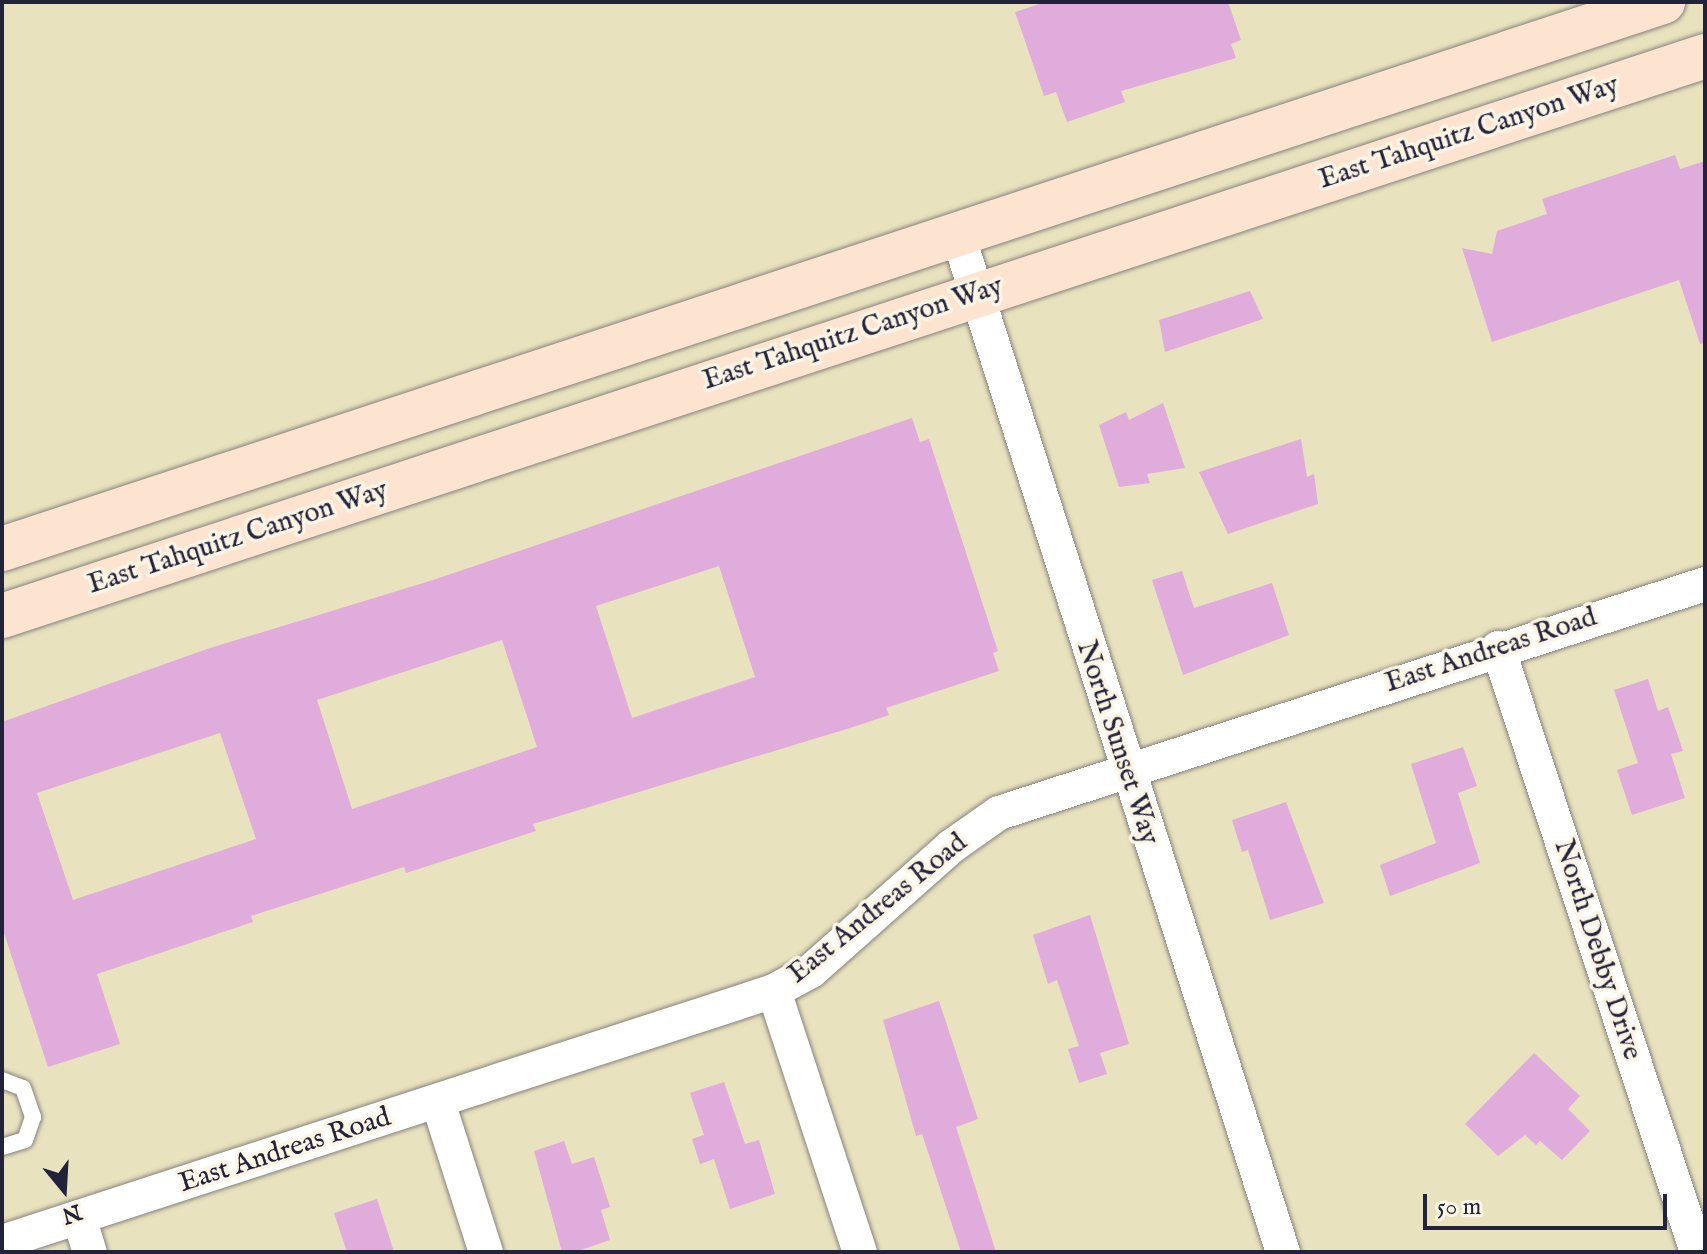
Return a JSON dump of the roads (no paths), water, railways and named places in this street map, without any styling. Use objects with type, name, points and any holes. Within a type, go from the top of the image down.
[{"type":"main road","points":[[2,549],[1663,2]]},
{"type":"main road","name":"East Tahquitz Canyon Way","points":[[2,616],[1705,56]]},
{"type":"street","name":"North Sunset Way","points":[[957,232],[1126,771],[1283,1252]]},
{"type":"street","name":"East Andreas Road","points":[[2,1242],[774,991],[811,971],[952,846],[999,813],[1498,648],[1705,584]]},
{"type":"street","name":"North Debby Drive","points":[[1498,648],[1697,1252]]},
{"type":"street","points":[[774,991],[860,1252]]},
{"type":"street","points":[[438,1102],[486,1252]]},
{"type":"street","points":[[79,1217],[90,1252]]},
{"type":"lane","points":[[2,1080],[23,1088],[33,1117],[25,1140],[2,1147]]}]
